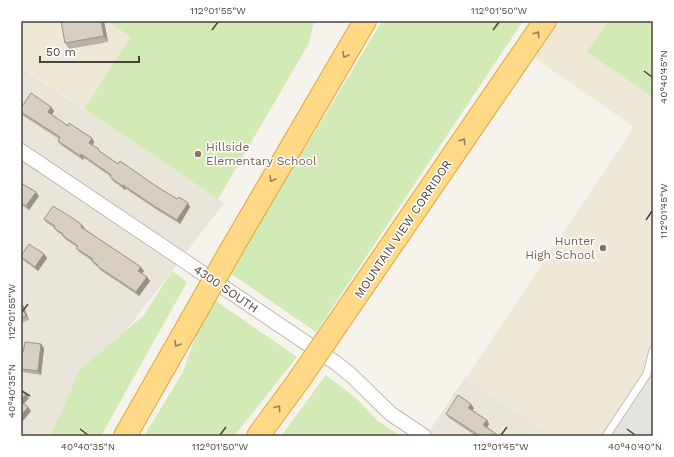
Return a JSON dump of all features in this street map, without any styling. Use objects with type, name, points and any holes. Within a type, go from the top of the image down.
[{"type":"highway","points":[[125,436],[231,250],[365,21]]},
{"type":"highway","name":"MOUNTAIN VIEW CORRIDOR","points":[[258,436],[299,380],[545,21]]},
{"type":"street","name":"4300 SOUTH","points":[[21,151],[344,368],[388,411],[424,436]]},
{"type":"lane","points":[[606,436],[647,374],[653,350]]},
{"type":"shaded area","name":"Hillside Elementary School","points":[[21,21],[314,21],[309,43],[218,199],[21,66]]},
{"type":"shaded area","name":"Hunter High School","points":[[560,21],[653,21],[653,436],[550,436],[465,379],[634,127],[535,58]]},
{"type":"shaded area","points":[[21,67],[224,203],[114,346],[82,379],[50,436],[21,436]]},
{"type":"shaded area","points":[[653,371],[653,436],[610,436]]},
{"type":"shaded area","points":[[466,376],[557,436],[426,436]]},
{"type":"green space","name":"Hillside Elementary School","points":[[107,21],[314,21],[309,43],[218,199],[84,109],[131,37]]},
{"type":"green space","points":[[382,21],[523,21],[316,332],[230,273]]},
{"type":"green space","points":[[608,21],[653,21],[653,97],[587,52]]},
{"type":"green space","points":[[172,271],[187,282],[101,436],[50,436],[79,371],[144,315]]},
{"type":"green space","points":[[216,301],[297,357],[234,436],[144,436],[183,372],[199,327]]},
{"type":"green space","points":[[326,375],[357,399],[378,421],[400,436],[281,436]]},
{"type":"building","points":[[61,21],[101,21],[104,36],[65,43]]},
{"type":"building","points":[[31,93],[51,107],[48,112],[68,126],[69,123],[92,138],[89,143],[99,149],[98,150],[118,164],[120,161],[177,199],[179,197],[188,203],[177,220],[123,185],[122,186],[110,177],[111,175],[81,154],[80,156],[58,141],[60,137],[21,112],[21,108]]},
{"type":"building","points":[[21,183],[36,192],[26,206],[21,203]]},
{"type":"building","points":[[53,206],[82,225],[81,227],[141,267],[138,271],[147,277],[136,292],[97,266],[98,265],[92,261],[93,259],[76,248],[78,246],[62,235],[63,234],[54,228],[55,226],[44,219]]},
{"type":"building","points":[[29,244],[44,254],[35,267],[21,257]]},
{"type":"building","points":[[21,303],[26,316],[21,318]]},
{"type":"building","points":[[25,342],[41,344],[38,371],[21,369],[21,351],[23,352]]},
{"type":"building","points":[[21,389],[26,394],[21,400]]},
{"type":"building","points":[[458,395],[471,404],[468,408],[487,420],[483,425],[499,436],[480,436],[446,414]]},
{"type":"building","points":[[21,402],[28,407],[21,416]]},
{"type":"place","name":"Hillside Elementary School","points":[[198,154]]},
{"type":"place","name":"Hunter High School","points":[[603,248]]}]
